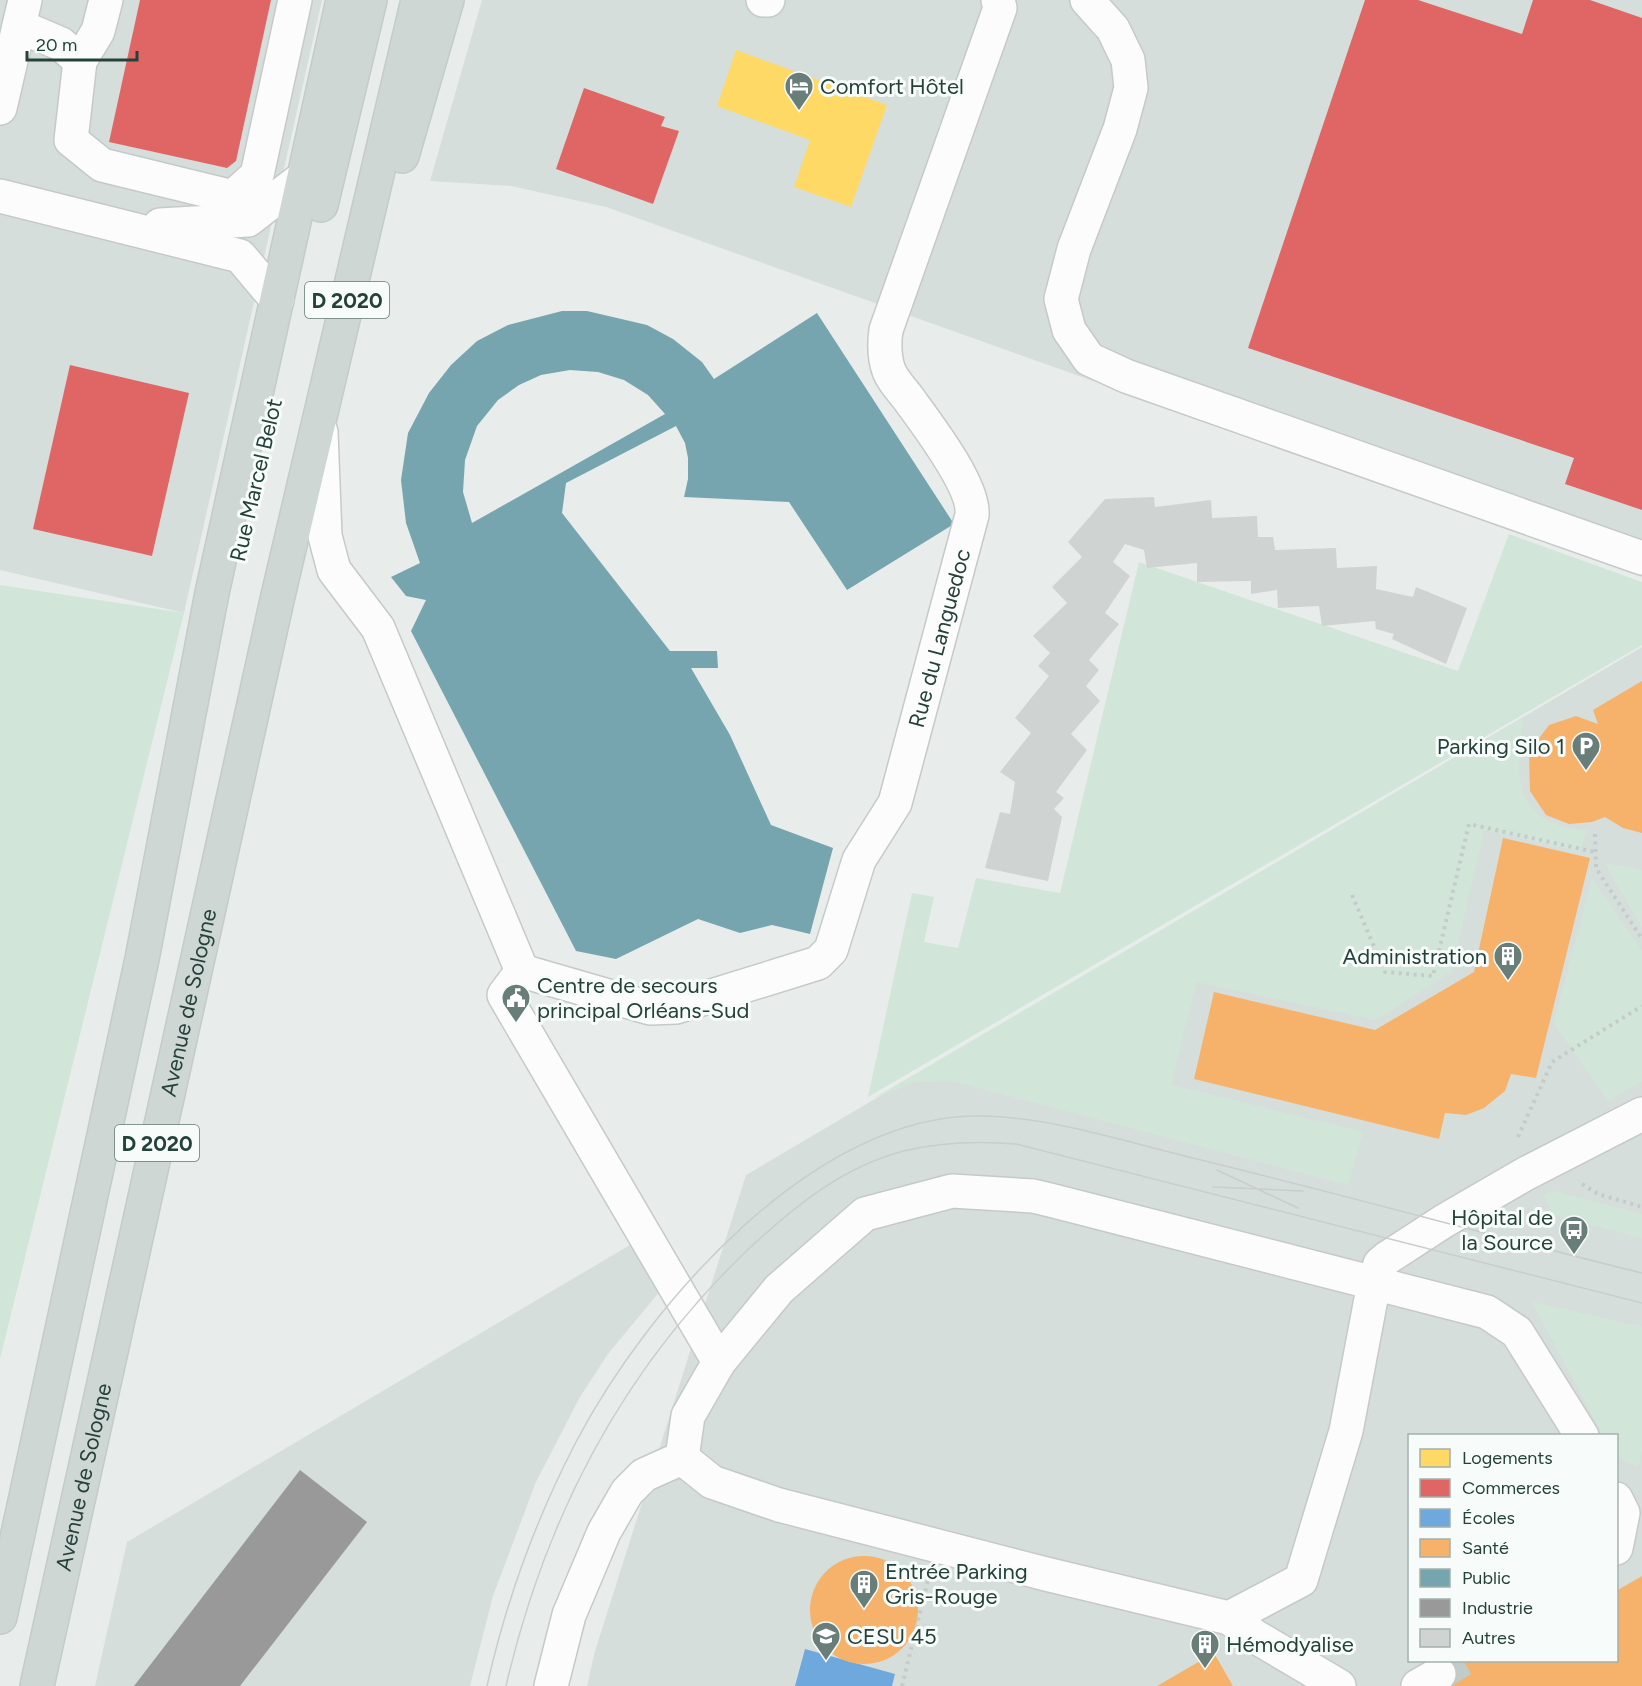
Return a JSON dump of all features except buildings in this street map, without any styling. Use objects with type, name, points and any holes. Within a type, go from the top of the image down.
[{"type":"main road","points":[[142,959],[212,593],[343,0]]},
{"type":"main road","name":"Rue Marcel Belot","points":[[142,959],[370,0]]},
{"type":"main road","name":"D 2020","points":[[321,429],[418,0]]},
{"type":"main road","points":[[321,429],[447,0]]},
{"type":"main road","name":"Avenue de Sologne","points":[[37,1686],[277,600],[321,429]]},
{"type":"main road","name":"D 2020","points":[[0,1617],[142,959]]},
{"type":"street","points":[[106,0],[98,31],[80,61],[71,140],[102,165],[233,197],[257,176],[295,0]]},
{"type":"street","name":"Rue du Languedoc","points":[[513,983],[650,1008],[675,1007],[818,963],[831,950],[859,860],[896,802],[974,504],[933,433],[890,372],[884,349],[886,330],[1000,8],[998,0]]},
{"type":"street","points":[[1087,0],[1113,29],[1128,60],[1131,88],[1120,129],[1074,249],[1061,299],[1069,330],[1089,359],[1126,376],[1642,558]]},
{"type":"street","points":[[0,108],[22,13],[80,61]]},
{"type":"street","points":[[122,226],[248,220],[304,177]]},
{"type":"street","points":[[0,196],[240,256],[277,300]]},
{"type":"street","points":[[321,429],[325,536],[334,570],[378,628],[513,983],[719,1362]]},
{"type":"street","points":[[1229,1618],[1301,1581],[1346,1431],[1374,1283],[1380,1264],[1484,1197],[1642,1114]]},
{"type":"street","points":[[682,1458],[688,1416],[719,1362],[779,1289],[865,1214],[952,1191],[1033,1196],[1487,1312],[1517,1332],[1581,1434]]},
{"type":"street","points":[[682,1458],[712,1482],[779,1505],[1046,1574],[1229,1618],[1256,1637],[1339,1686]]},
{"type":"street","points":[[551,1686],[568,1615],[604,1532],[627,1492],[644,1474],[682,1458]]},
{"type":"street","points":[[1618,1501],[1623,1513],[1618,1542]]},
{"type":"path","points":[[1352,895],[1385,972],[1433,976],[1469,824],[1596,852]]},
{"type":"path","points":[[1595,834],[1596,868],[1642,939]]},
{"type":"path","points":[[1642,1006],[1551,1062],[1518,1136],[1526,1147],[1598,1194],[1642,1208]]},
{"type":"path","points":[[902,1686],[925,1599],[927,1580],[938,1582]]},
{"type":"shaded area","points":[[0,0],[322,0],[184,613],[0,570]]},
{"type":"shaded area","points":[[482,0],[1642,0],[1642,577],[606,207],[511,186],[430,181]]},
{"type":"shaded area","points":[[1642,647],[1642,1686],[587,1686],[595,1651],[746,1175]]},
{"type":"shaded area","points":[[635,1242],[661,1290],[608,1354],[580,1397],[536,1482],[493,1596],[470,1686],[95,1686],[127,1542]]},
{"type":"green space","points":[[1509,534],[1642,582],[1642,645],[868,1097],[912,893],[934,897],[924,942],[958,948],[976,878],[1060,893],[1139,562],[1458,671]]},
{"type":"green space","points":[[0,585],[184,613],[0,1359]]},
{"type":"green space","points":[[1523,718],[1519,761],[1524,794],[1532,808],[1544,818],[1562,826],[1587,831],[1579,852],[1484,830],[1452,971],[1376,1020],[1197,982],[1171,1085],[1363,1132],[1348,1185],[952,1081],[915,1082],[874,1098]]},
{"type":"green space","points":[[1605,863],[1642,870],[1642,928]]},
{"type":"green space","points":[[1592,879],[1642,951],[1642,1081],[1608,1101],[1554,1023]]},
{"type":"green space","points":[[1553,1191],[1642,1214],[1642,1238],[1554,1215],[1544,1195]]},
{"type":"green space","points":[[1532,1302],[1642,1327],[1642,1450],[1638,1467],[1618,1457],[1618,1434],[1602,1434]]},
{"type":"tunnel","points":[[1439,1674],[1460,1662]]},
{"type":"tram line","points":[[487,1686],[513,1592],[535,1531],[561,1471],[607,1389],[646,1333],[692,1278],[744,1226],[800,1181],[859,1146],[920,1123],[983,1116],[1066,1126],[1642,1273]]},
{"type":"tram line","points":[[506,1686],[523,1623],[544,1561],[568,1502],[597,1445],[630,1391],[667,1339],[709,1290],[755,1243],[789,1214],[843,1176],[882,1158],[904,1151],[946,1144],[1016,1144],[1642,1303]]},
{"type":"tram line","points":[[1217,1170],[1298,1208]]},
{"type":"tram line","points":[[1213,1187],[1303,1191]]},
{"type":"place","name":"Comfort Hôtel","points":[[799,112]]},
{"type":"place","name":"Parking Silo 1","points":[[1586,772]]},
{"type":"place","name":"Administration","points":[[1508,982]]},
{"type":"place","name":"Centre de secours principal Orléans-Sud","points":[[516,1024]]},
{"type":"place","name":"Hôpital de la Source","points":[[1574,1256]]},
{"type":"place","name":"Entrée Parking Gris-Rouge","points":[[864,1610]]},
{"type":"place","name":"CESU 45","points":[[826,1662]]},
{"type":"place","name":"Hémodyalise","points":[[1205,1670]]}]
